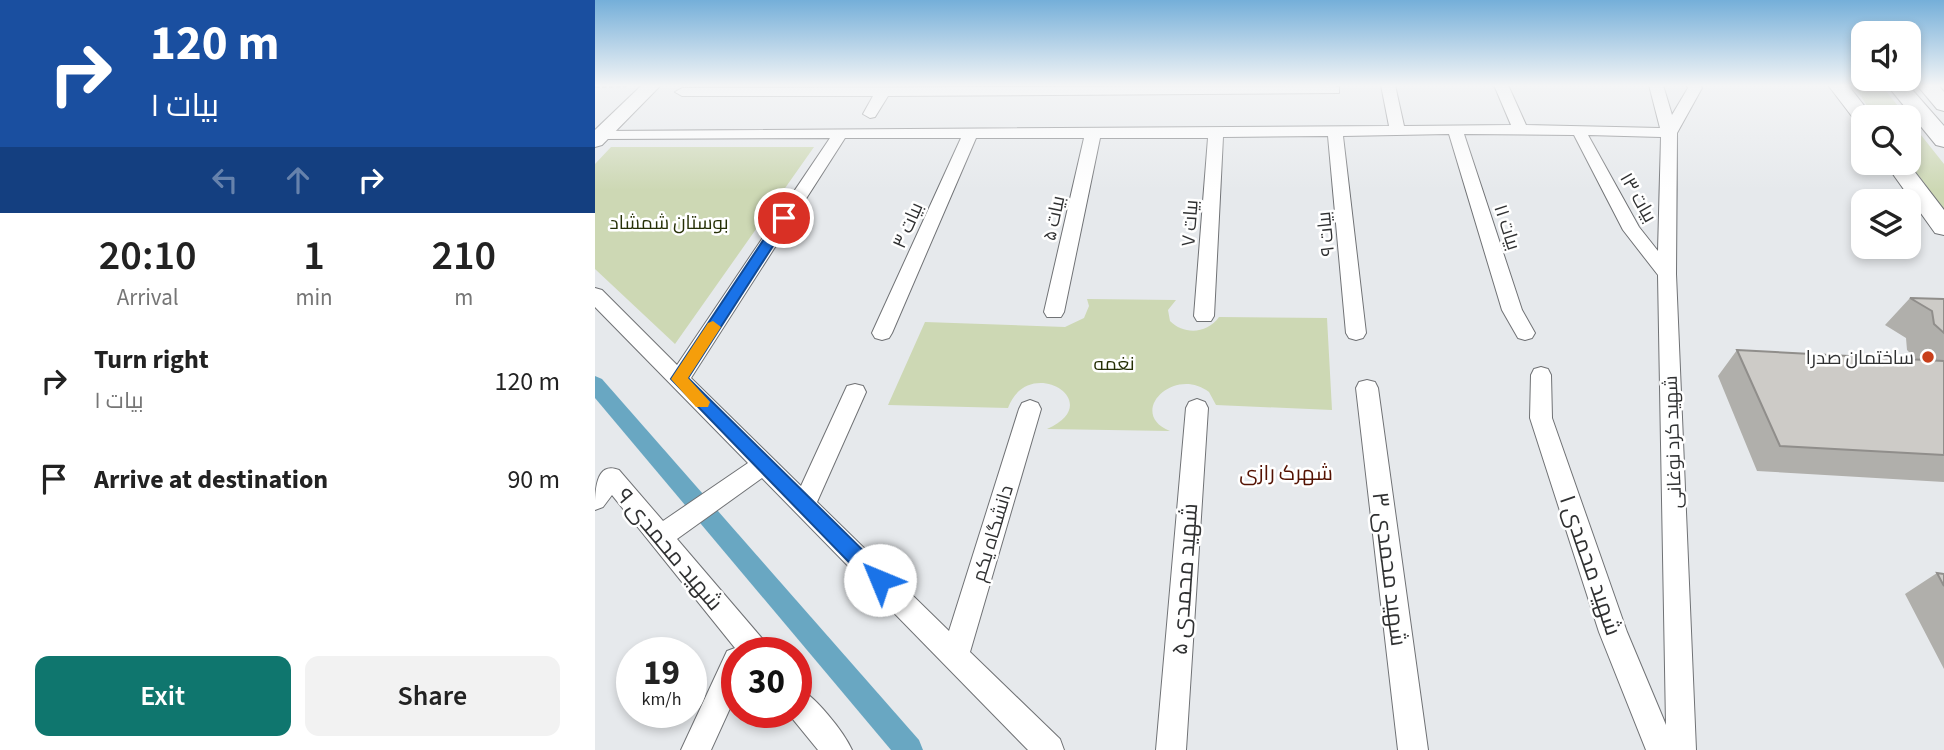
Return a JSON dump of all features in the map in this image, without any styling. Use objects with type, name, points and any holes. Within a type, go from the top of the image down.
[{"type":"highway","points":[[1927,120],[1944,140]]},
{"type":"highway","points":[[1905,175],[1944,227]]},
{"type":"main road","points":[[599,137],[616,120]]},
{"type":"street","points":[[1395,120],[1397,130]]},
{"type":"street","points":[[1516,120],[1520,129]]},
{"type":"street","name":"شهید کرد نوغانی","points":[[1665,120],[1669,133],[1667,274],[1681,750]]},
{"type":"street","name":"شهید کرد نوغانی","points":[[1669,133],[1677,120]]},
{"type":"street","points":[[599,137],[1520,129],[1669,133]]},
{"type":"street","name":"بیات ۱۱","points":[[1455,130],[1512,310],[1525,333]]},
{"type":"street","name":"بیات ۹","points":[[1335,131],[1356,332]]},
{"type":"street","name":"بیات ۳","points":[[882,333],[971,133]]},
{"type":"street","name":"بیات ۵","points":[[1054,312],[1093,133]]},
{"type":"street","name":"بیات ۷","points":[[1204,316],[1216,133]]},
{"type":"street","points":[[679,379],[840,134]]},
{"type":"street","name":"بیات ۱۳","points":[[1581,136],[1632,230],[1667,274]]},
{"type":"street","points":[[595,295],[1049,750]]},
{"type":"street","name":"شهید محمدی ۱","points":[[1541,375],[1541,418],[1613,632],[1661,750]]},
{"type":"street","name":"شهید محمدی ۳","points":[[1367,388],[1413,750]]},
{"type":"street","points":[[804,505],[855,392]]},
{"type":"street","name":"شهید محمدی ۵","points":[[1171,750],[1197,408]]},
{"type":"street","name":"دانشگاه یکم","points":[[955,656],[1030,409]]},
{"type":"street","points":[[660,537],[764,464]]},
{"type":"street","name":"شهید محمدی ۹","points":[[595,500],[611,477],[660,537],[734,637]]},
{"type":"street","points":[[696,750],[721,700]]},
{"type":"street","points":[[812,720],[837,750]]},
{"type":"green space","points":[[1921,135],[1944,164],[1944,209],[1918,175],[1921,175]]},
{"type":"green space","name":"بوستان شمشاد","points":[[611,147],[814,147],[675,344],[595,269],[595,164]]},
{"type":"green space","name":"نغمه","points":[[1087,299],[1176,300],[1168,310],[1170,321],[1182,329],[1195,331],[1208,327],[1219,317],[1327,318],[1332,410],[1216,405],[1209,392],[1195,385],[1182,384],[1160,395],[1154,404],[1153,414],[1158,423],[1170,431],[1047,429],[1064,418],[1070,407],[1067,396],[1058,388],[1045,383],[1031,384],[1018,392],[1008,408],[888,405],[925,322],[1065,327],[1084,318],[1089,306]]},
{"type":"building","points":[[1910,298],[1944,299],[1944,333],[1934,324],[1932,311]]},
{"type":"building","points":[[1737,350],[1944,361],[1944,455],[1780,446]]},
{"type":"building","points":[[1937,573],[1944,574],[1944,586]]},
{"type":"waterway","points":[[595,384],[909,750]]},
{"type":"slow traffic","points":[[702,402],[679,379],[713,327]]},
{"type":"place","name":"ساختمان صدرا","points":[[1928,357]]},
{"type":"district","name":"شهرک رازی","points":[[1286,473]]},
{"type":"route","points":[[784,218],[679,379],[880,580]]}]
